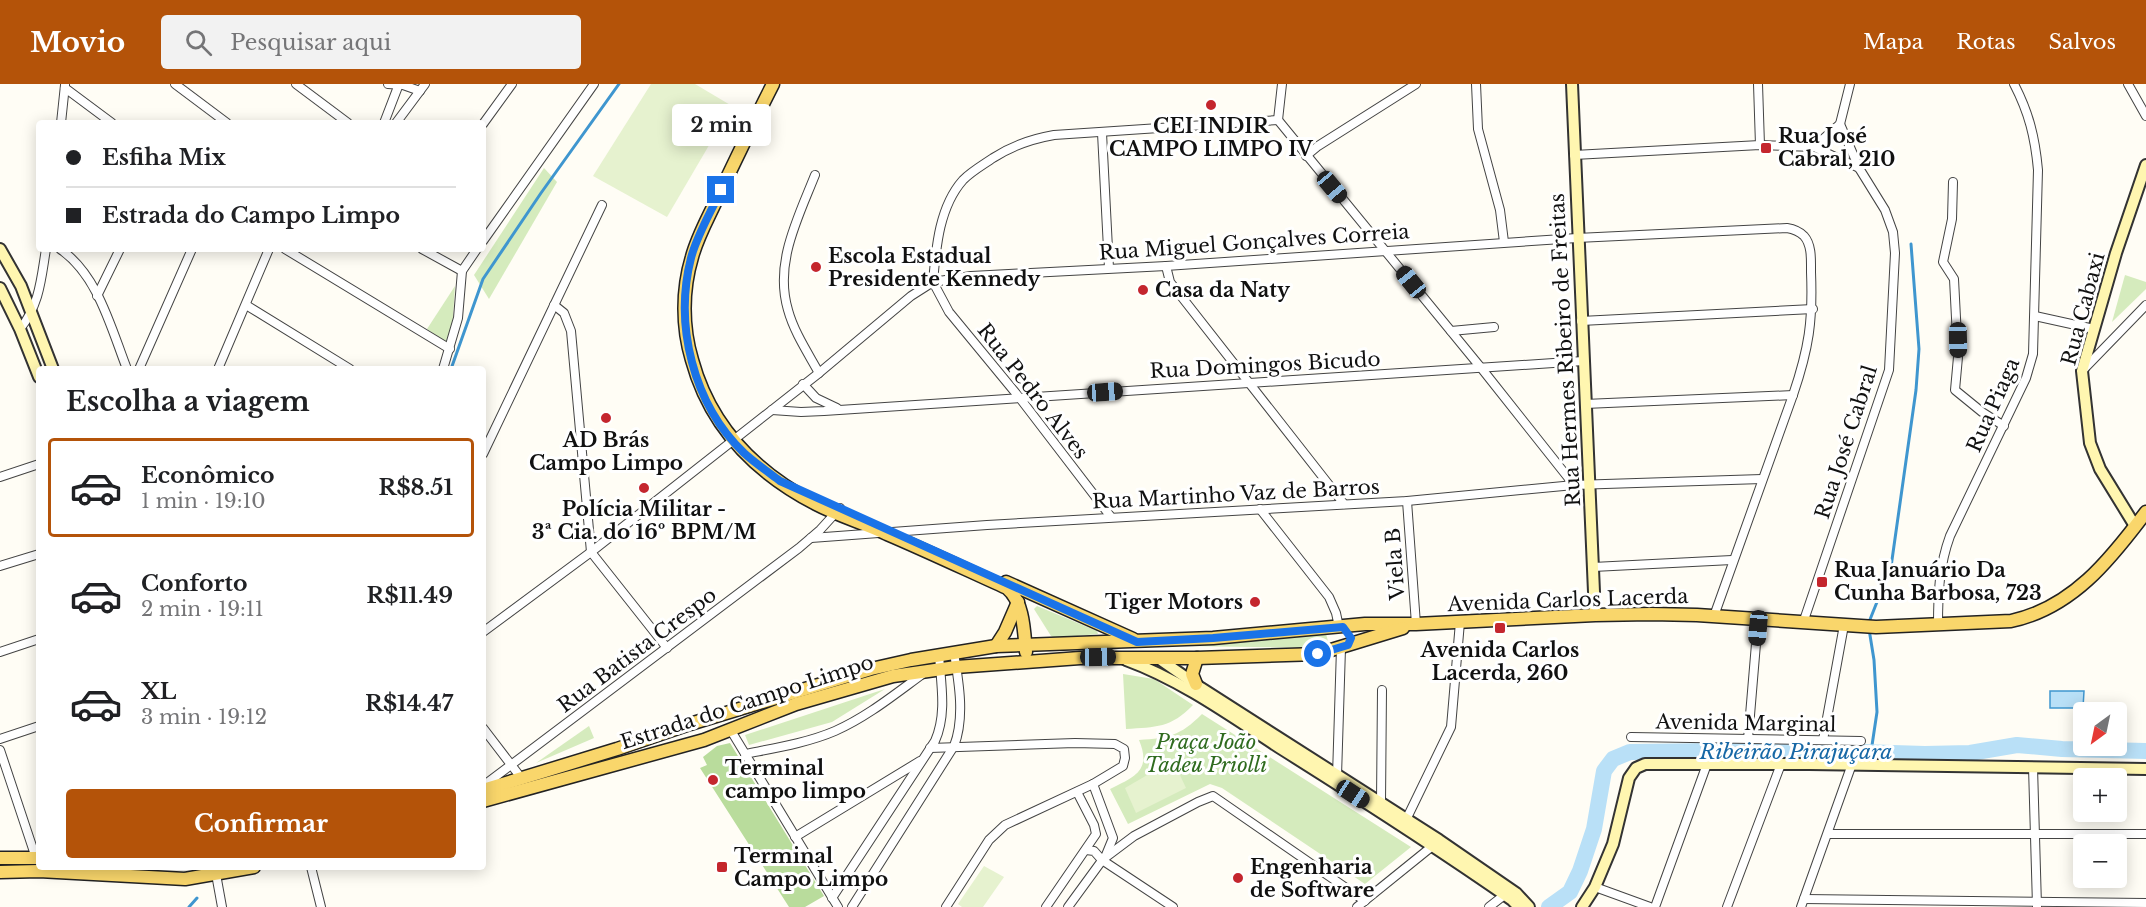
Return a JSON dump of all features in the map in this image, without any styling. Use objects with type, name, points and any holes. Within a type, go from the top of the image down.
[{"type":"main road","points":[[773,84],[701,232],[692,255],[686,283],[686,326],[689,351],[697,380],[708,405],[744,452],[780,481],[837,511],[1097,623],[1137,642],[1158,658]]},
{"type":"main road","name":"Avenida Carlos Lacerda","points":[[1101,641],[1137,642],[1365,624],[1416,624],[1595,615],[1714,616],[1876,627],[2011,621],[2029,618],[2050,609],[2070,595],[2107,561],[2146,512]]},
{"type":"main road","points":[[890,532],[1007,588],[1016,596],[1028,661]]},
{"type":"main road","points":[[996,646],[1005,632],[1018,601]]},
{"type":"main road","points":[[1080,658],[1092,653],[1101,641],[1097,623]]},
{"type":"main road","name":"Avenida Carlos Lacerda","points":[[1117,657],[1197,658],[1318,654],[1416,624]]},
{"type":"main road","points":[[1341,627],[1350,635],[1351,641],[1344,646]]},
{"type":"main road","name":"Estrada do Campo Limpo","points":[[486,787],[522,779],[871,669],[996,646],[1101,641]]},
{"type":"main road","name":"Estrada do Campo Limpo","points":[[486,800],[704,740],[796,704],[866,683],[956,667],[1117,657]]},
{"type":"main road","points":[[1196,684],[1192,674],[1197,658]]},
{"type":"main road","points":[[704,740],[728,713]]},
{"type":"main road","points":[[0,858],[36,858]]},
{"type":"main road","points":[[0,872],[39,871],[185,879],[216,870]]},
{"type":"street","points":[[175,84],[223,120]]},
{"type":"street","points":[[296,84],[344,120]]},
{"type":"street","points":[[388,84],[422,88],[398,120]]},
{"type":"street","points":[[385,120],[399,84]]},
{"type":"street","points":[[486,120],[512,84]]},
{"type":"street","points":[[486,237],[594,84]]},
{"type":"street","points":[[1282,84],[1278,120],[1574,485]]},
{"type":"street","points":[[1306,156],[1416,84]]},
{"type":"street","points":[[1476,84],[1478,129],[1500,210],[1504,242]]},
{"type":"street","name":"Rua Hermes Ribeiro de Freitas","points":[[1572,84],[1595,615]]},
{"type":"street","points":[[1758,84],[1760,145]]},
{"type":"street","points":[[1814,147],[1840,124],[1850,84]]},
{"type":"street","name":"Rua Piaga","points":[[1938,626],[1940,570],[1943,555],[2031,365],[2035,316],[2038,170],[2032,125],[2014,84]]},
{"type":"street","points":[[2128,84],[2146,116]]},
{"type":"street","points":[[61,120],[65,86]]},
{"type":"street","points":[[65,86],[108,120]]},
{"type":"street","points":[[486,630],[591,552],[732,439],[819,373],[911,296],[933,282],[940,232],[945,214],[958,188],[974,171],[1008,149],[1030,140],[1054,135],[1278,120]]},
{"type":"street","name":"Rua José Cabral","points":[[1803,623],[1889,370],[1895,253],[1893,232],[1885,210],[1858,168],[1840,124]]},
{"type":"street","points":[[1102,133],[1108,268]]},
{"type":"street","points":[[1574,155],[1760,145],[1814,147],[1858,168]]},
{"type":"street","name":"Rua Cabaxi","points":[[2135,526],[2100,469],[2090,443],[2082,371],[2116,253],[2146,165]]},
{"type":"street","points":[[815,175],[784,260],[783,286],[788,310],[800,339],[819,373]]},
{"type":"street","points":[[1953,182],[1952,219],[1943,264],[1954,279],[1958,357],[1955,390],[2004,426]]},
{"type":"street","points":[[486,448],[602,205]]},
{"type":"street","name":"Rua Miguel Gonçalves Correia","points":[[933,282],[971,276],[1166,266],[1504,242],[1787,228],[1796,230],[1806,238],[1809,245],[1813,309]]},
{"type":"street","points":[[0,249],[21,286],[52,366]]},
{"type":"street","points":[[20,329],[31,315],[39,290],[45,252]]},
{"type":"street","points":[[64,252],[76,261],[87,276],[126,366]]},
{"type":"street","points":[[97,296],[119,252]]},
{"type":"street","points":[[140,366],[191,252]]},
{"type":"street","points":[[219,366],[267,252]]},
{"type":"street","points":[[290,252],[450,349]]},
{"type":"street","points":[[427,252],[462,271]]},
{"type":"street","points":[[444,366],[461,304],[462,271],[475,252]]},
{"type":"street","points":[[1166,266],[1170,282],[1344,504]]},
{"type":"street","name":"Rua Pedro Alves","points":[[933,282],[949,312],[1019,398],[1111,518]]},
{"type":"street","points":[[0,288],[36,369]]},
{"type":"street","points":[[246,305],[345,366]]},
{"type":"street","points":[[555,305],[564,313],[571,330],[591,552],[667,648]]},
{"type":"street","points":[[2082,371],[2146,305]]},
{"type":"street","points":[[1581,321],[1813,309],[1804,361],[1714,616]]},
{"type":"street","points":[[2035,316],[2094,329]]},
{"type":"street","points":[[1451,331],[1494,327]]},
{"type":"street","name":"Rua Domingos Bicudo","points":[[772,410],[801,412],[1583,361]]},
{"type":"street","name":"Rua Domingos Bicudo","points":[[803,384],[816,398],[842,409]]},
{"type":"street","points":[[1585,404],[1793,395]]},
{"type":"street","points":[[0,477],[36,465]]},
{"type":"street","name":"Rua Martinho Vaz de Barros","points":[[890,532],[1407,501],[1574,485],[1762,479]]},
{"type":"street","name":"Viela B","points":[[1407,501],[1416,624]]},
{"type":"street","points":[[1260,509],[1329,597],[1341,627]]},
{"type":"street","name":"Rua Batista Crespo","points":[[486,786],[811,538],[837,511]]},
{"type":"street","points":[[811,538],[890,532]]},
{"type":"street","points":[[0,566],[36,556]]},
{"type":"street","points":[[1593,567],[1732,560]]},
{"type":"street","points":[[1748,739],[1758,620]]},
{"type":"street","points":[[1405,823],[1451,727],[1460,622]]},
{"type":"street","points":[[1823,740],[1844,625]]},
{"type":"street","points":[[0,652],[36,640]]},
{"type":"street","points":[[1337,779],[1344,646]]},
{"type":"street","points":[[852,907],[954,746],[961,718],[954,653]]},
{"type":"street","points":[[832,898],[941,728],[943,715],[939,655]]},
{"type":"street","points":[[1117,657],[1153,672],[1196,695],[1337,779],[1381,802],[1405,823]]},
{"type":"street","points":[[1158,658],[1529,907]]},
{"type":"street","points":[[745,754],[833,732],[872,711],[927,671]]},
{"type":"street","points":[[895,695],[901,685],[903,675]]},
{"type":"street","points":[[1381,802],[1382,690]]},
{"type":"street","points":[[0,739],[36,727]]},
{"type":"street","points":[[730,729],[838,907]]},
{"type":"street","points":[[486,732],[522,779]]},
{"type":"street","name":"Avenida Marginal","points":[[1631,737],[1861,741]]},
{"type":"street","points":[[930,748],[1075,743],[1115,744],[1122,747],[1125,758],[1123,766],[1093,784],[1005,825],[997,831],[946,907]]},
{"type":"street","points":[[0,750],[36,855]]},
{"type":"street","points":[[795,837],[921,760]]},
{"type":"street","points":[[1582,907],[1595,887],[1613,844],[1629,778],[1636,768],[1645,764],[1852,764],[2146,769]]},
{"type":"street","points":[[1655,907],[1707,764]]},
{"type":"street","points":[[1727,907],[1781,764]]},
{"type":"street","points":[[1852,764],[1803,903],[2037,905],[2146,903]]},
{"type":"street","points":[[2033,767],[2037,905]]},
{"type":"street","points":[[1068,907],[1102,860],[1113,838],[1093,784]]},
{"type":"street","points":[[1046,907],[1096,834],[1094,825],[1077,792]]},
{"type":"street","points":[[1102,860],[1134,836],[1208,796],[1215,797],[1365,901]]},
{"type":"street","points":[[1828,834],[2146,834]]},
{"type":"street","points":[[1358,907],[1436,843]]},
{"type":"street","points":[[1086,850],[1094,851],[1102,860],[1173,907]]},
{"type":"street","points":[[216,870],[222,907]]},
{"type":"street","points":[[312,870],[321,907]]},
{"type":"street","points":[[1595,887],[1650,907]]},
{"type":"street","points":[[1490,907],[1507,892]]},
{"type":"street","points":[[1507,892],[1519,907]]},
{"type":"green space","points":[[651,84],[695,84],[732,106],[667,217],[593,176]]},
{"type":"green space","points":[[544,168],[557,182],[489,299],[474,275]]},
{"type":"green space","points":[[2125,275],[2146,282],[2146,289],[2112,322]]},
{"type":"green space","points":[[455,286],[451,346],[427,329]]},
{"type":"green space","points":[[1037,606],[1097,631],[1098,634],[1055,638],[1051,636],[1034,609]]},
{"type":"green space","points":[[1326,634],[1330,648],[1182,646],[1178,642],[1244,641]]},
{"type":"green space","points":[[1123,674],[1154,679],[1193,705],[1185,713],[1163,725],[1126,729]]},
{"type":"green space","points":[[885,689],[832,722],[749,745],[745,735]]},
{"type":"green space","name":"Praça João Tadeu Priolli","points":[[1202,714],[1411,847],[1365,884],[1222,788],[1210,784],[1128,824],[1110,789],[1133,776],[1142,766],[1139,740],[1174,734],[1187,727]]},
{"type":"green space","points":[[589,726],[594,738],[536,763]]},
{"type":"green space","points":[[730,743],[824,896],[805,907],[789,907],[700,768],[707,765],[703,757],[717,746]]},
{"type":"green space","points":[[1173,760],[1186,788],[1136,813],[1125,788]]},
{"type":"green space","points":[[984,866],[1004,877],[983,907],[962,907],[958,904]]},
{"type":"water","points":[[2050,691],[2084,691],[2083,702],[2073,702],[2073,708],[2050,708]]},
{"type":"waterway","points":[[452,366],[483,279],[619,84]]},
{"type":"waterway","points":[[1869,622],[1891,567],[1916,390],[1919,349],[1911,244]]},
{"type":"waterway","points":[[1869,629],[1874,660],[1877,712],[1871,752]]},
{"type":"waterway","name":"Ribeirão Pirajuçara","points":[[1549,907],[1570,892],[1580,871],[1594,829],[1604,771],[1613,759],[1630,752],[1797,750],[1925,754],[1970,753],[2017,745],[2062,749],[2146,751]]},
{"type":"waterway","points":[[189,907],[197,898]]},
{"type":"place","name":"CEI INDIR CAMPO LIMPO IV","points":[[1211,105]]},
{"type":"place","name":"Rua José Cabral, 210","points":[[1766,148]]},
{"type":"place","name":"Escola Estadual Presidente Kennedy","points":[[816,267]]},
{"type":"place","name":"Casa da Naty","points":[[1143,290]]},
{"type":"place","name":"AD Brás Campo Limpo","points":[[606,418]]},
{"type":"place","name":"Polícia Militar - 3ª Cia. do 16º BPM/M","points":[[644,488]]},
{"type":"place","name":"Rua Januário Da Cunha Barbosa, 723","points":[[1822,582]]},
{"type":"place","name":"Tiger Motors","points":[[1255,602]]},
{"type":"place","name":"Avenida Carlos Lacerda, 260","points":[[1500,628]]},
{"type":"place","name":"Terminal campo limpo","points":[[713,780]]},
{"type":"place","name":"Terminal Campo Limpo","points":[[722,867]]},
{"type":"place","name":"Engenharia de Software","points":[[1238,878]]},
{"type":"route","points":[[721,190],[692,255],[686,283],[686,326],[689,351],[697,380],[708,405],[732,439],[764,469],[780,481],[1137,642],[1343,627],[1347,630],[1351,638],[1348,645],[1318,654]]}]
